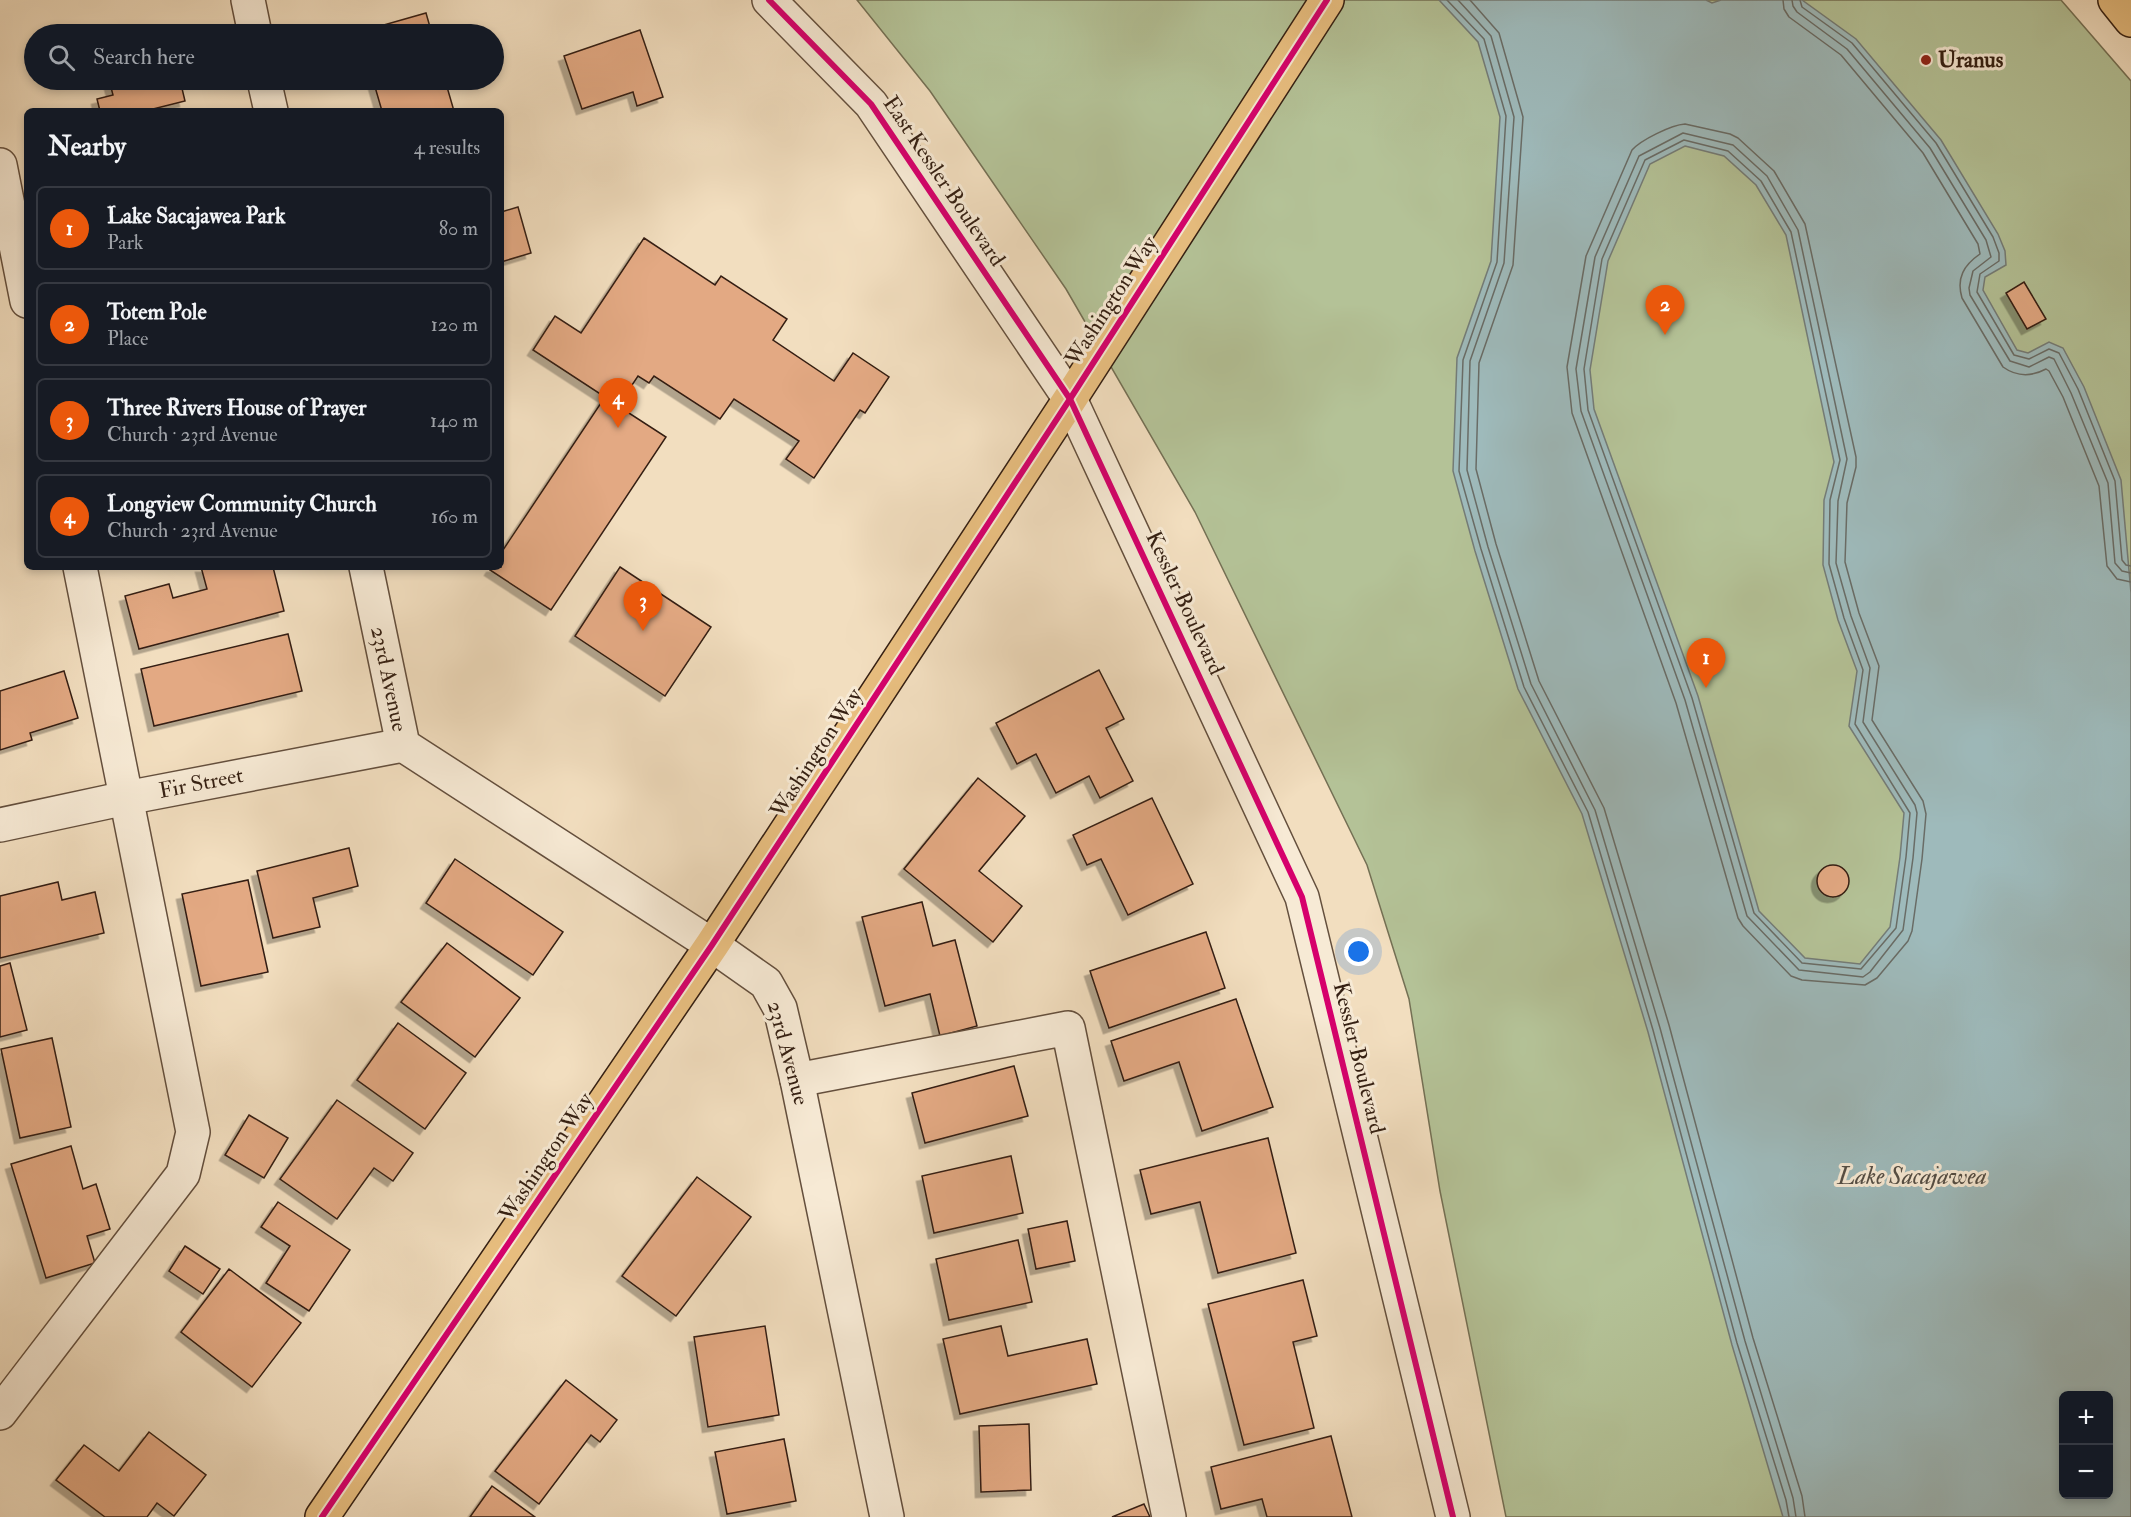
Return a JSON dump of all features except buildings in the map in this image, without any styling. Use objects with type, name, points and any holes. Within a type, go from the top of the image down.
[{"type":"main road","points":[[2115,0],[2131,20]]},
{"type":"main road","name":"Washington Way","points":[[322,1517],[712,945],[1070,399],[1321,8]]},
{"type":"street","points":[[248,0],[253,24]]},
{"type":"street","name":"East Kessler Boulevard","points":[[769,0],[871,104],[1070,399]]},
{"type":"street","points":[[266,90],[270,108]]},
{"type":"street","points":[[0,165],[24,286]]},
{"type":"street","name":"Kessler Boulevard","points":[[1070,399],[1302,897],[1453,1517]]},
{"type":"street","points":[[0,1413],[183,1174],[193,1132],[81,570]]},
{"type":"street","name":"23rd Avenue","points":[[367,570],[403,746],[712,945],[766,983],[780,1008],[797,1080],[887,1517]]},
{"type":"street","name":"Fir Street","points":[[0,825],[126,798],[403,746]]},
{"type":"street","points":[[797,1080],[1068,1028],[1169,1517]]},
{"type":"green space","points":[[857,0],[2061,0],[2131,81],[2131,1517],[1506,1517],[1440,1191],[1409,999],[1367,865],[1195,512],[1066,289],[930,91]]},
{"type":"water","name":"Lake Sacajawea","points":[[1439,0],[1706,0],[1712,3],[1721,0],[1802,0],[1856,39],[1941,140],[1998,234],[2005,251],[2006,265],[1985,277],[1983,290],[2017,350],[2028,353],[2049,342],[2063,348],[2084,387],[2121,480],[2131,593],[2131,1517],[1783,1517],[1732,1345],[1648,1032],[1582,814],[1518,689],[1453,471],[1457,358],[1491,261],[1500,117],[1478,42]],"holes":[[[1685,146],[1724,156],[1756,185],[1786,235],[1834,462],[1824,500],[1823,565],[1838,620],[1857,671],[1849,726],[1904,813],[1890,927],[1860,964],[1805,958],[1759,911],[1698,696],[1594,409],[1590,370],[1608,261],[1650,164]]]},
{"type":"cycle path","points":[[769,0],[871,104],[1070,399],[1302,897],[1453,1517]]},
{"type":"cycle path","points":[[322,1517],[712,945],[1070,399],[1327,0]]},
{"type":"place","name":"Uranus","points":[[1926,60]]},
{"type":"place","name":"Totem Pole","points":[[1665,335]]},
{"type":"place","name":"Longview Community Church","points":[[618,428]]},
{"type":"place","name":"Three Rivers House of Prayer","points":[[643,631]]},
{"type":"place","name":"Lake Sacajawea Park","points":[[1706,688]]}]
